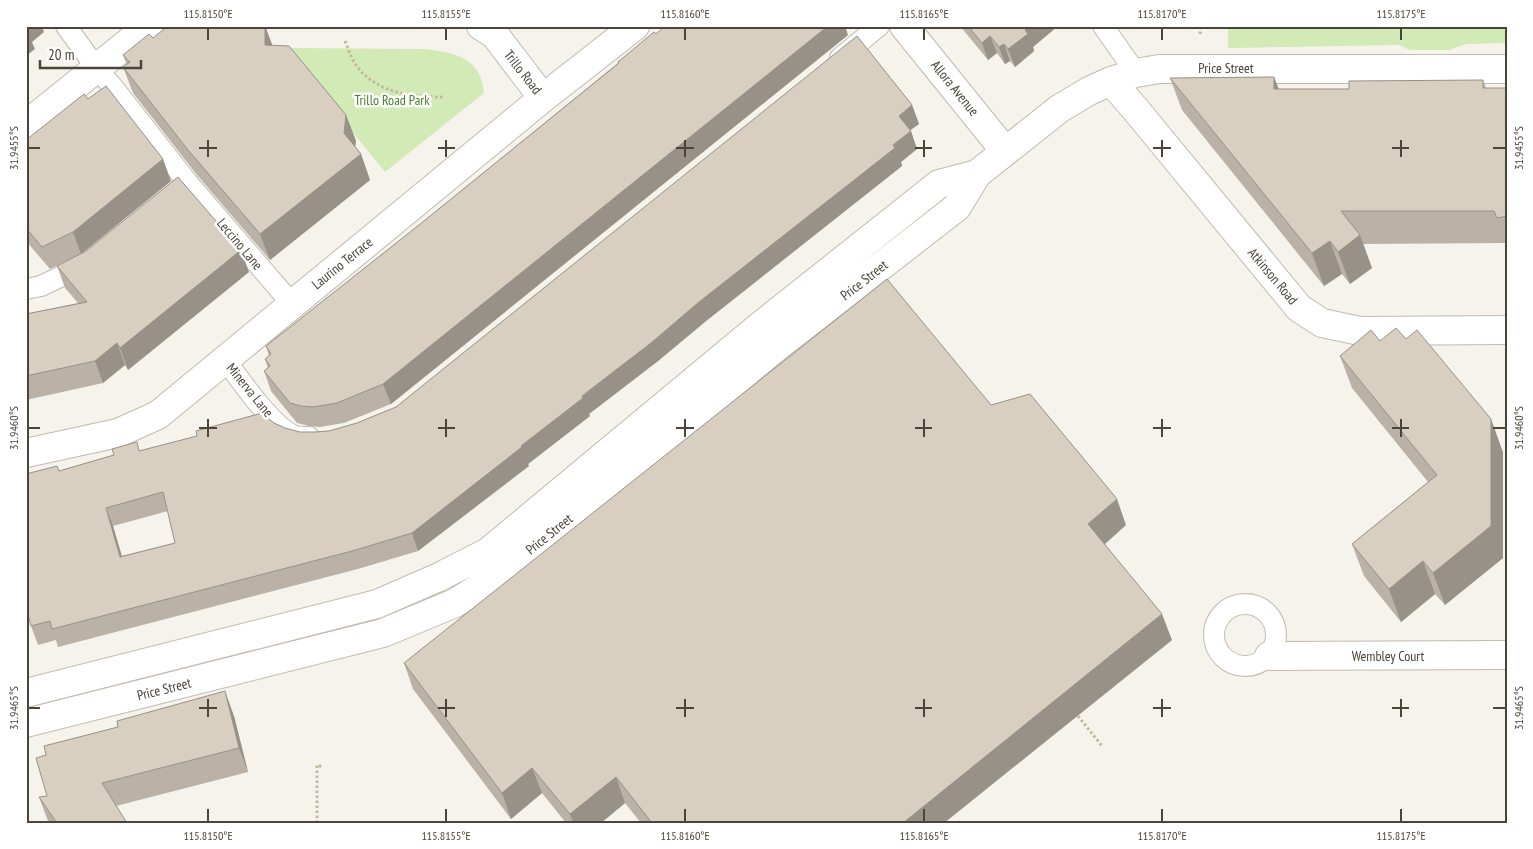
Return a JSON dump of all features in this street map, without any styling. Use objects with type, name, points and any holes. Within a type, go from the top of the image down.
[{"type":"street","points":[[26,125],[149,26]]},
{"type":"street","name":"Trillo Road","points":[[481,26],[495,35],[543,98]]},
{"type":"street","name":"Laurino Terrace","points":[[26,453],[118,433],[158,415],[543,98],[635,26]]},
{"type":"street","name":"Allora Avenue","points":[[904,26],[1005,151]]},
{"type":"street","name":"Price Street","points":[[26,723],[383,633],[454,603],[500,575],[778,346],[957,207],[978,174],[1005,151],[1059,109],[1089,91],[1111,81],[1136,73],[1159,69],[1191,68],[1507,69]]},
{"type":"street","name":"Atkinson Road","points":[[1111,81],[1299,308],[1322,323],[1360,331],[1507,330]]},
{"type":"street","name":"Price Street","points":[[26,693],[377,604],[439,577],[488,552],[760,326],[939,184],[978,174]]},
{"type":"street","name":"Wembley Court","points":[[1269,656],[1507,655]]},
{"type":"lane","name":"Leccino Lane","points":[[66,26],[97,69],[112,86],[180,189],[292,304]]},
{"type":"lane","points":[[825,70],[879,26]]},
{"type":"lane","points":[[1103,26],[1136,73]]},
{"type":"lane","points":[[26,289],[41,286],[67,275],[87,264],[102,252]]},
{"type":"lane","name":"Minerva Lane","points":[[226,359],[239,379],[272,419],[293,435],[325,437]]},
{"type":"path","points":[[1200,34],[1201,26]]},
{"type":"path","points":[[345,41],[359,69],[386,89],[401,94],[444,97]]},
{"type":"path","points":[[1078,716],[1102,746]]},
{"type":"path","points":[[317,823],[317,765],[323,767]]},
{"type":"green space","points":[[1228,26],[1507,26],[1507,43],[1467,44],[1448,50],[1410,50],[1399,45],[1228,48]]},
{"type":"green space","name":"Trillo Road Park","points":[[284,48],[423,49],[445,52],[472,64],[478,71],[484,93],[385,172]]},
{"type":"building","points":[[168,26],[265,26],[265,45],[289,46],[346,115],[344,133],[361,154],[260,234],[188,150],[123,67],[130,62],[123,55],[149,34],[153,38]]},
{"type":"building","points":[[665,26],[828,26],[383,384],[337,403],[313,407],[290,403],[264,371],[270,366],[265,359],[271,354],[266,346],[419,225],[619,63],[654,32],[656,34]]},
{"type":"building","points":[[968,26],[1030,26],[1025,30],[1028,34],[1008,49],[1004,44],[999,47],[990,36],[982,43]]},
{"type":"building","points":[[857,36],[912,105],[899,116],[911,131],[893,145],[895,148],[699,302],[651,343],[582,396],[583,398],[412,533],[352,551],[52,629],[50,621],[31,626],[26,607],[26,474],[57,466],[59,471],[114,455],[112,449],[137,442],[139,451],[197,436],[196,431],[262,413],[274,423],[285,428],[300,432],[315,432],[329,431],[357,423],[396,407]],"holes":[[[163,492],[175,543],[120,557],[106,508]]]},
{"type":"building","points":[[1274,77],[1274,89],[1349,89],[1349,81],[1483,80],[1483,88],[1507,88],[1507,216],[1497,218],[1494,211],[1341,211],[1360,235],[1338,252],[1330,241],[1312,253],[1170,78]]},
{"type":"building","points":[[106,86],[163,159],[73,232],[42,247],[26,228],[26,140],[84,94],[88,99]]},
{"type":"building","points":[[178,177],[241,250],[120,348],[117,343],[95,361],[26,376],[26,314],[87,302],[57,266],[86,251]]},
{"type":"building","points":[[887,279],[991,405],[1030,394],[1117,499],[1088,524],[1162,614],[903,823],[652,823],[616,777],[570,814],[532,768],[502,793],[404,663]]},
{"type":"building","points":[[1396,328],[1406,339],[1417,330],[1491,419],[1491,526],[1433,573],[1423,561],[1389,589],[1352,544],[1437,475],[1340,356],[1371,330],[1380,341]]},
{"type":"building","points":[[225,691],[239,748],[102,783],[127,823],[57,823],[39,797],[47,796],[36,758],[46,755],[44,746],[118,727],[117,721]]}]
